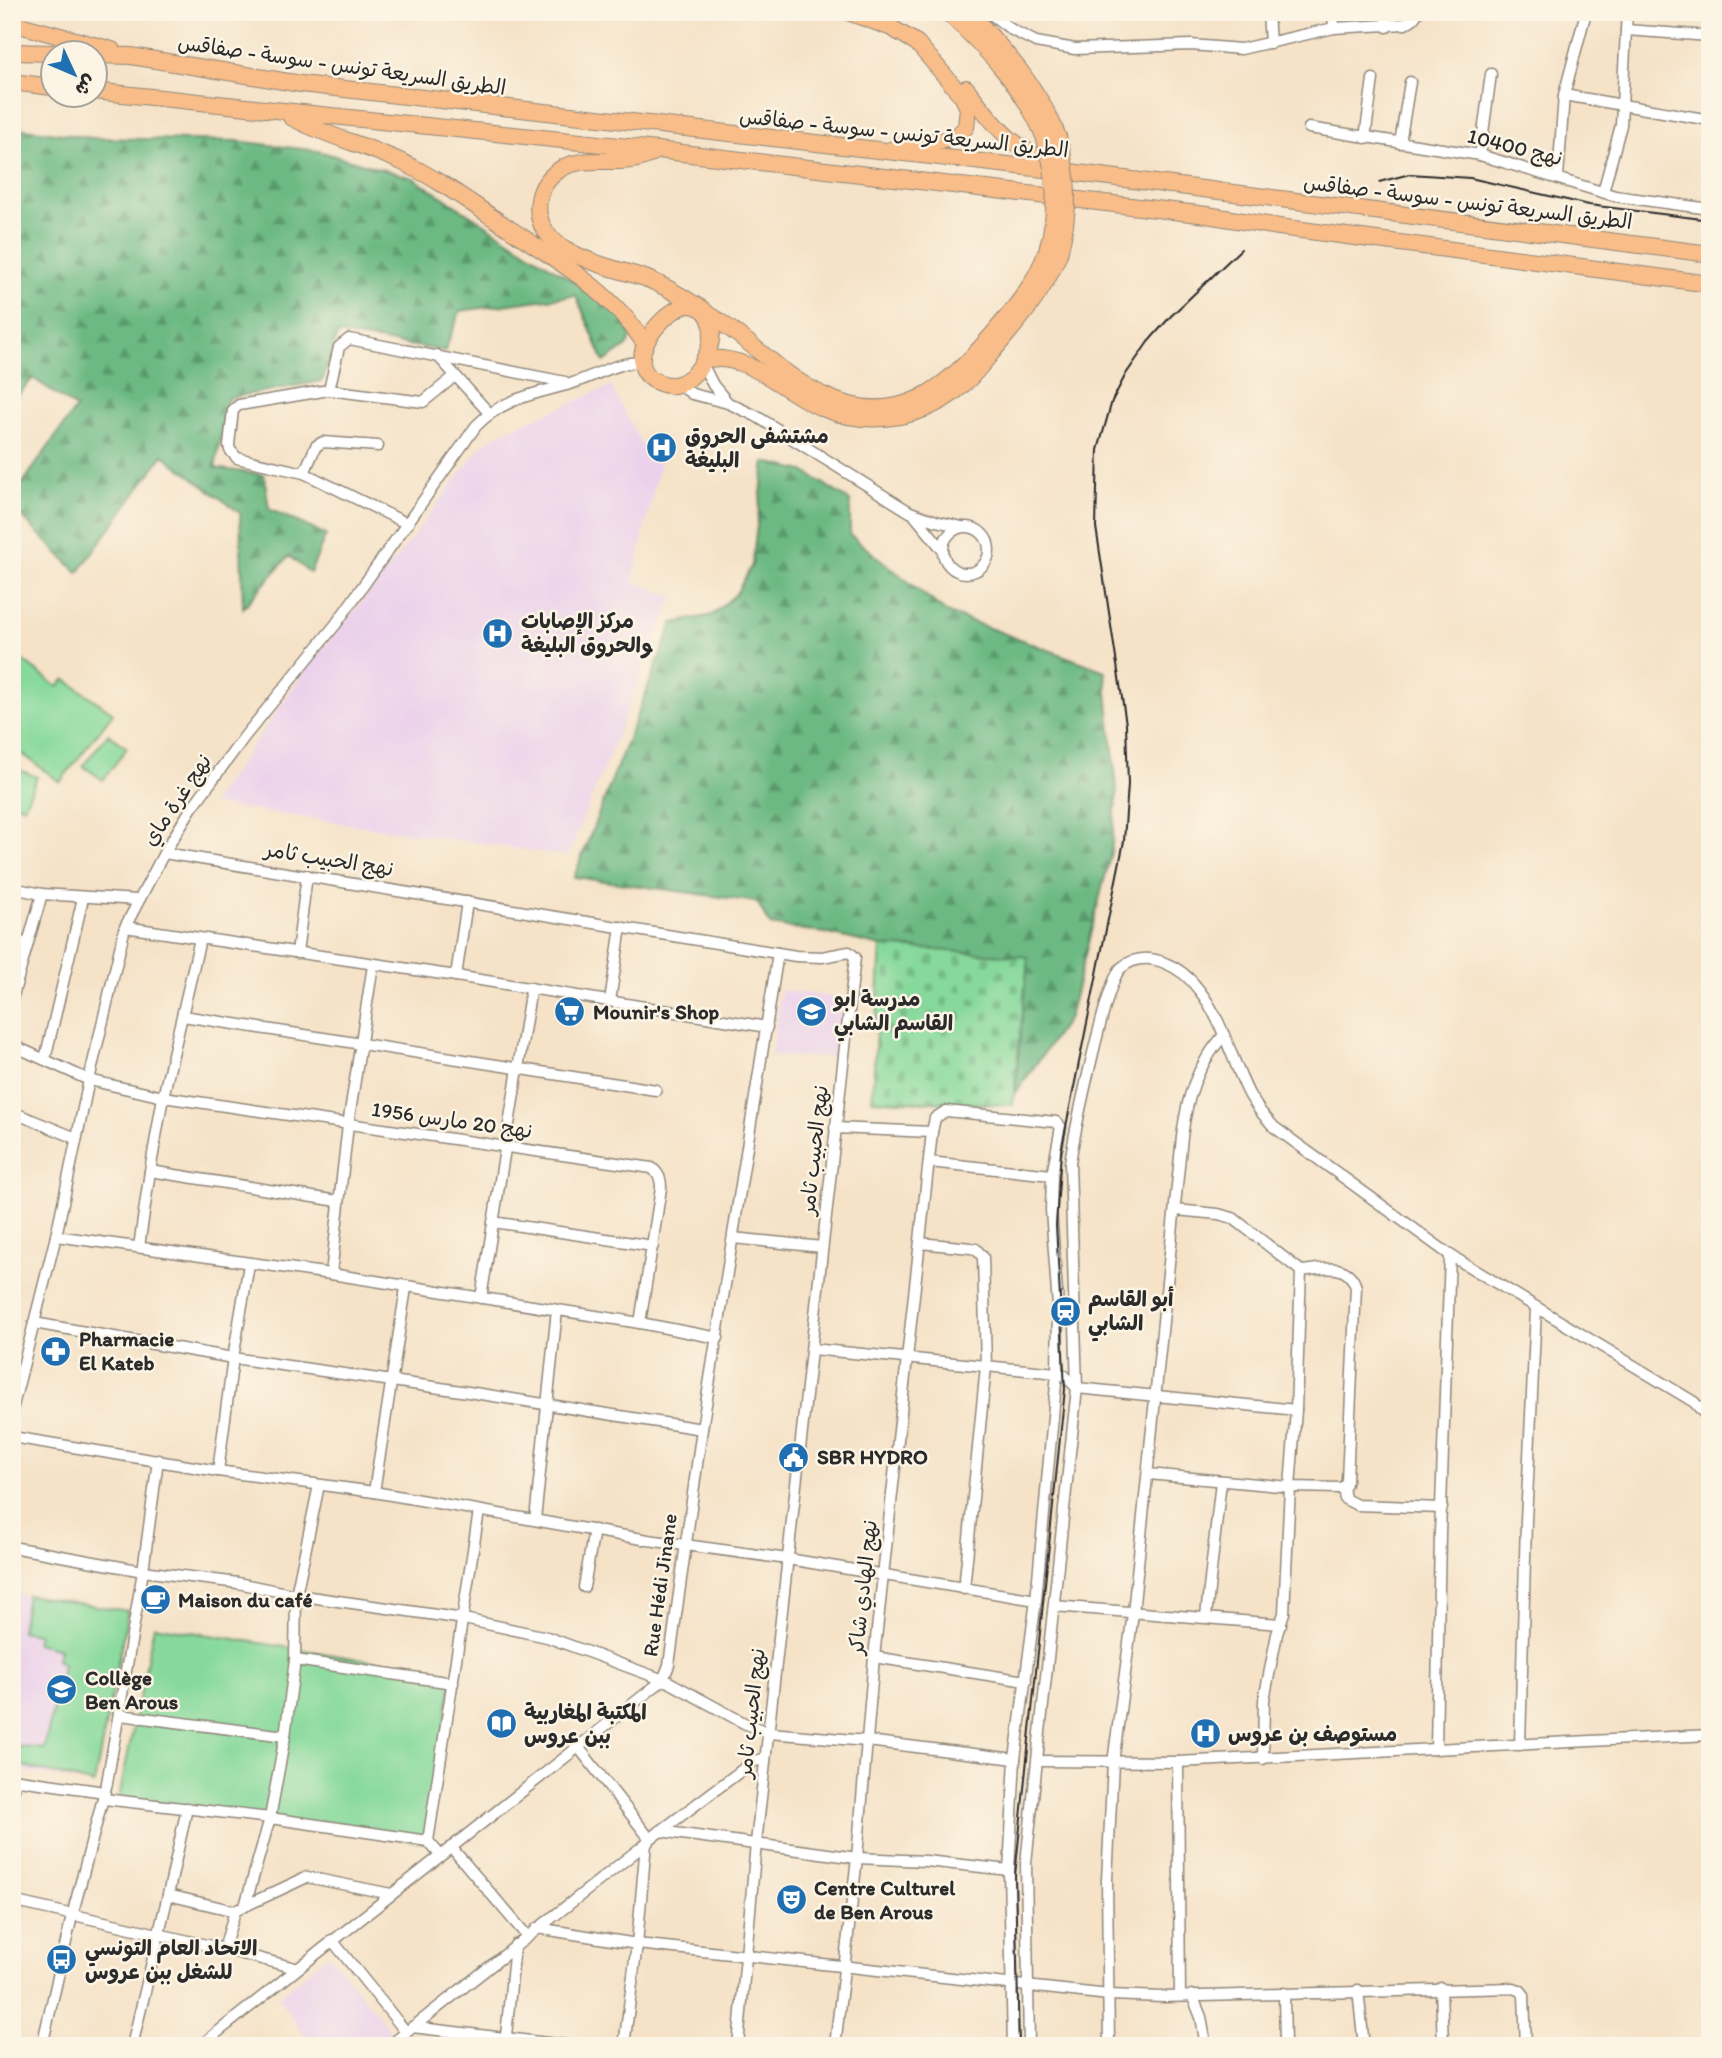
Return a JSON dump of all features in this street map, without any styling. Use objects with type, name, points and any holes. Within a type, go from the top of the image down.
[{"type":"highway","points":[[848,12],[892,27],[917,43],[962,96],[968,108],[968,121],[957,136],[903,145],[882,153]]},
{"type":"highway","points":[[875,12],[906,24],[927,41],[996,126],[1017,147],[1078,173]]},
{"type":"highway","points":[[657,150],[638,159],[583,162],[559,170],[547,181],[540,196],[538,213],[548,236],[562,247],[603,265],[658,284],[703,310],[783,371],[825,396],[857,407],[898,406],[937,389],[965,365],[1021,300],[1053,252],[1065,228],[1068,202],[1065,164],[1051,137],[1000,65],[947,12]]},
{"type":"highway","points":[[969,12],[1033,89],[1047,112],[1051,137]]},
{"type":"highway","points":[[12,23],[131,56]]},
{"type":"highway","points":[[12,52],[38,53]]},
{"type":"highway","name":"الطريق السريعة تونس - سوسة - صفاقس","points":[[108,55],[131,56],[301,84],[882,153],[1078,173],[1710,254]]},
{"type":"highway","points":[[12,82],[38,85]]},
{"type":"highway","name":"الطريق السريعة تونس - سوسة - صفاقس","points":[[108,93],[657,150],[1207,215],[1279,227],[1710,284]]},
{"type":"highway","points":[[282,112],[328,135],[395,158],[443,185],[600,291],[628,318],[644,352],[649,374],[659,382],[666,385],[679,384],[691,378],[703,361],[712,330],[703,310],[686,305],[667,315],[655,326],[644,352]]},
{"type":"highway","points":[[703,361],[722,358],[748,364],[808,401],[850,416],[876,419],[915,413],[948,397],[975,373],[1034,303],[1049,278],[1053,252]]},
{"type":"street","points":[[988,12],[1024,36],[1062,48],[1191,45],[1241,49],[1334,28],[1387,27],[1409,22],[1418,12]]},
{"type":"street","points":[[1268,12],[1270,43]]},
{"type":"street","points":[[1333,12],[1334,28]]},
{"type":"street","points":[[1385,12],[1387,27]]},
{"type":"street","points":[[1558,177],[1564,95],[1586,12]]},
{"type":"street","points":[[1603,192],[1620,134],[1627,12]]},
{"type":"street","points":[[1626,30],[1710,36]]},
{"type":"street","points":[[1480,155],[1491,74]]},
{"type":"street","points":[[1365,138],[1373,79]]},
{"type":"street","points":[[1399,143],[1409,82]]},
{"type":"street","points":[[1564,95],[1710,120]]},
{"type":"street","name":"نهج 10400","points":[[1310,128],[1480,155],[1603,192],[1710,209]]},
{"type":"street","points":[[329,390],[339,348],[349,339],[571,384]]},
{"type":"street","name":"نهج غرة ماي","points":[[12,1410],[56,1236],[125,926],[164,853],[191,809],[244,736],[336,624],[476,426],[489,413],[535,392],[571,384],[615,365],[627,356],[644,352]]},
{"type":"street","points":[[436,355],[489,413]]},
{"type":"street","points":[[703,361],[713,385],[728,403]]},
{"type":"street","points":[[408,524],[304,473],[242,460],[233,455],[229,445],[233,410],[243,404],[329,390],[423,402],[455,376]]},
{"type":"street","points":[[679,384],[692,394],[728,403],[756,416],[910,512],[936,522],[975,529],[986,538],[989,551],[983,565],[970,573],[955,570],[948,565],[943,551],[928,530],[910,512]]},
{"type":"street","points":[[304,473],[316,446],[323,442],[379,446]]},
{"type":"street","points":[[943,551],[948,535],[962,527]]},
{"type":"street","name":"نهج الحبيب ثامر","points":[[164,853],[778,953],[809,957],[849,952],[855,957],[765,1759],[738,2046]]},
{"type":"street","points":[[297,953],[307,875]]},
{"type":"street","points":[[12,888],[42,894],[138,901]]},
{"type":"street","points":[[12,999],[42,894]]},
{"type":"street","points":[[45,1059],[83,898]]},
{"type":"street","points":[[456,976],[467,902]]},
{"type":"street","points":[[125,926],[767,1027]]},
{"type":"street","points":[[610,1001],[621,927]]},
{"type":"street","points":[[12,938],[27,945]]},
{"type":"street","points":[[139,1248],[163,1097],[200,939]]},
{"type":"street","name":"Rue Hédi Jinane","points":[[200,2046],[295,1968],[663,1680],[669,1665],[702,1429],[778,953]]},
{"type":"street","points":[[1030,2046],[1027,1863],[1077,1388],[1070,1163],[1074,1136],[1114,979],[1121,968],[1132,962],[1150,959],[1163,961],[1178,969],[1200,990],[1250,1096],[1274,1126],[1450,1255],[1694,1402],[1710,1420]]},
{"type":"street","points":[[331,1275],[348,1125],[373,965]]},
{"type":"street","points":[[481,1298],[531,988]]},
{"type":"street","points":[[183,1016],[656,1090]]},
{"type":"street","points":[[1109,2046],[1107,1881],[1113,1763],[1133,1613],[1185,1114],[1200,1067],[1223,1036]]},
{"type":"street","name":"نهج 20 مارس 1956","points":[[12,1045],[89,1080],[163,1097],[652,1168],[662,1180],[640,1323]]},
{"type":"street","points":[[835,1129],[932,1132],[935,1118],[946,1111],[1060,1123],[1052,1175],[1051,1210],[1058,1307],[1057,1373],[1036,1600],[1015,1759],[1009,1870],[1013,2046]]},
{"type":"street","points":[[12,1112],[76,1138]]},
{"type":"street","name":"نهج الهادي شاكر","points":[[835,2046],[858,1858],[874,1657],[932,1132]]},
{"type":"street","points":[[929,1162],[1052,1175]]},
{"type":"street","points":[[150,1171],[338,1201]]},
{"type":"street","points":[[1176,1210],[1218,1214],[1233,1219],[1301,1271],[1335,1268],[1343,1270],[1353,1279],[1356,1287],[1348,1480],[1343,1487],[1345,1499],[1357,1505],[1442,1508]]},
{"type":"street","points":[[493,1222],[653,1246]]},
{"type":"street","points":[[56,1236],[481,1298],[718,1338]]},
{"type":"street","points":[[733,1238],[822,1247]]},
{"type":"street","points":[[920,1243],[976,1249],[983,1257],[986,1366],[964,1589]]},
{"type":"street","points":[[1436,1749],[1450,1255]]},
{"type":"street","points":[[218,1471],[249,1264]]},
{"type":"street","points":[[1263,1759],[1264,1700],[1284,1613],[1301,1271]]},
{"type":"street","points":[[374,1492],[406,1287]]},
{"type":"street","points":[[1520,1745],[1526,1521],[1536,1309]]},
{"type":"street","points":[[535,1520],[557,1310]]},
{"type":"street","points":[[34,1323],[233,1358],[702,1429]]},
{"type":"street","points":[[812,1349],[1057,1373],[1077,1388],[1296,1410]]},
{"type":"street","points":[[12,1437],[218,1471],[374,1492],[685,1545],[788,1559],[1036,1600]]},
{"type":"street","points":[[42,2046],[72,1916],[105,1795],[144,1570],[158,1460]]},
{"type":"street","points":[[1148,1474],[1290,1487],[1343,1487]]},
{"type":"street","points":[[1206,1616],[1221,1481]]},
{"type":"street","points":[[223,1949],[240,1908],[270,1818],[295,1660],[296,1595],[318,1485]]},
{"type":"street","points":[[428,1841],[479,1511]]},
{"type":"street","points":[[584,1587],[594,1530]]},
{"type":"street","points":[[12,1547],[238,1583],[296,1595],[464,1619],[547,1637],[663,1680],[769,1733],[867,1741],[1015,1759]]},
{"type":"street","points":[[1054,1606],[1281,1624]]},
{"type":"street","points":[[874,1657],[1026,1681]]},
{"type":"street","points":[[295,1660],[453,1683]]},
{"type":"street","points":[[120,1715],[285,1736]]},
{"type":"street","points":[[1038,1761],[1113,1763],[1263,1759],[1710,1735]]},
{"type":"street","points":[[579,1748],[648,1841],[624,2046]]},
{"type":"street","points":[[389,2046],[660,1831],[754,1761],[765,1759]]},
{"type":"street","points":[[1178,1762],[1180,1996]]},
{"type":"street","points":[[12,1797],[14,1780],[187,1808],[428,1841],[440,1855]]},
{"type":"street","points":[[132,2046],[187,1808]]},
{"type":"street","points":[[660,1831],[858,1858],[926,1861],[1009,1870]]},
{"type":"street","points":[[451,1847],[527,1936]]},
{"type":"street","points":[[168,1895],[240,1908],[307,1877],[391,1894]]},
{"type":"street","points":[[12,1901],[295,1968]]},
{"type":"street","points":[[537,1928],[637,1944],[1109,1995],[1180,1996],[1441,1988],[1520,1990],[1524,1995],[1526,2046]]},
{"type":"street","points":[[332,1940],[409,2029],[506,2042],[573,2046]]},
{"type":"street","points":[[506,2042],[515,1945]]},
{"type":"street","points":[[1441,1988],[1443,2046]]},
{"type":"street","points":[[1358,1990],[1364,2046]]},
{"type":"street","points":[[1283,1993],[1284,2046]]},
{"type":"street","points":[[1192,1995],[1201,2017],[1206,2046]]},
{"type":"shaded area","name":"مركز الإصابات والحروق البليغة","points":[[611,386],[647,455],[661,457],[633,581],[673,597],[568,856],[211,804],[307,668],[389,568],[482,445],[496,435]]},
{"type":"shaded area","name":"مدرسة ابو القاسم الشابي","points":[[781,990],[845,999],[837,1057],[771,1056]]},
{"type":"shaded area","name":"Collège Ben Arous","points":[[12,1593],[128,1611],[94,1784],[12,1769]]},
{"type":"shaded area","points":[[329,1954],[393,2034],[379,2046],[312,2046],[278,1997]]},
{"type":"green space","points":[[12,127],[92,138],[237,141],[318,151],[413,178],[581,286],[624,320],[631,338],[627,346],[604,362],[576,295],[460,311],[445,351],[338,334],[322,381],[228,398],[215,468],[264,475],[269,509],[326,535],[310,573],[289,556],[243,608],[240,513],[163,455],[78,573],[12,507],[12,498],[76,408],[33,378],[12,402]]},
{"type":"green space","points":[[765,462],[804,471],[850,501],[850,535],[946,612],[1105,671],[1117,791],[1111,853],[1069,1017],[1015,1094],[1027,957],[881,946],[825,933],[770,925],[757,902],[574,877],[673,623],[712,615],[736,594],[752,565]]},
{"type":"green space","points":[[19,658],[58,687],[65,679],[113,713],[60,782],[12,746],[12,667]]},
{"type":"green space","points":[[108,734],[127,748],[103,780],[83,766]]},
{"type":"green space","points":[[12,767],[37,777],[24,807],[12,802]]},
{"type":"green space","points":[[881,946],[1028,957],[1013,1105],[872,1100]]},
{"type":"green space","name":"Collège Ben Arous","points":[[27,1595],[128,1611],[94,1784],[12,1763],[14,1746],[44,1749],[63,1664],[57,1660],[60,1649],[36,1643],[38,1634],[21,1631]]},
{"type":"green space","points":[[154,1626],[453,1674],[425,1842],[119,1798]]},
{"type":"tram line","points":[[1379,182],[1410,174],[1470,178],[1589,205],[1710,220]]},
{"type":"tram line","points":[[1019,2046],[1015,1876],[1065,1389],[1056,1225],[1061,1151],[1124,841],[1128,784],[1126,724],[1096,527],[1098,450],[1112,401],[1126,374],[1148,342],[1171,316],[1241,249]]},
{"type":"place","name":"مشتشفى الحروق البليغة","points":[[662,448]]},
{"type":"place","name":"مركز الإصابات والحروق البليغة","points":[[498,633]]},
{"type":"place","name":"مدرسة ابو القاسم الشابي","points":[[811,1011]]},
{"type":"place","name":"Mounir's Shop","points":[[570,1012]]},
{"type":"place","name":"أبو القاسم الشابي","points":[[1065,1311]]},
{"type":"place","name":"Pharmacie El Kateb","points":[[56,1351]]},
{"type":"place","name":"SBR HYDRO","points":[[794,1457]]},
{"type":"place","name":"Maison du café","points":[[155,1600]]},
{"type":"place","name":"Collège Ben Arous","points":[[62,1690]]},
{"type":"place","name":"المكتبة المغاربية ببن عروس","points":[[501,1724]]},
{"type":"place","name":"مستوصف بن عروس","points":[[1205,1734]]},
{"type":"place","name":"Centre Culturel de Ben Arous","points":[[791,1900]]},
{"type":"place","name":"الاتحاد العام التونسي للشغل ببن عروس","points":[[62,1960]]}]
